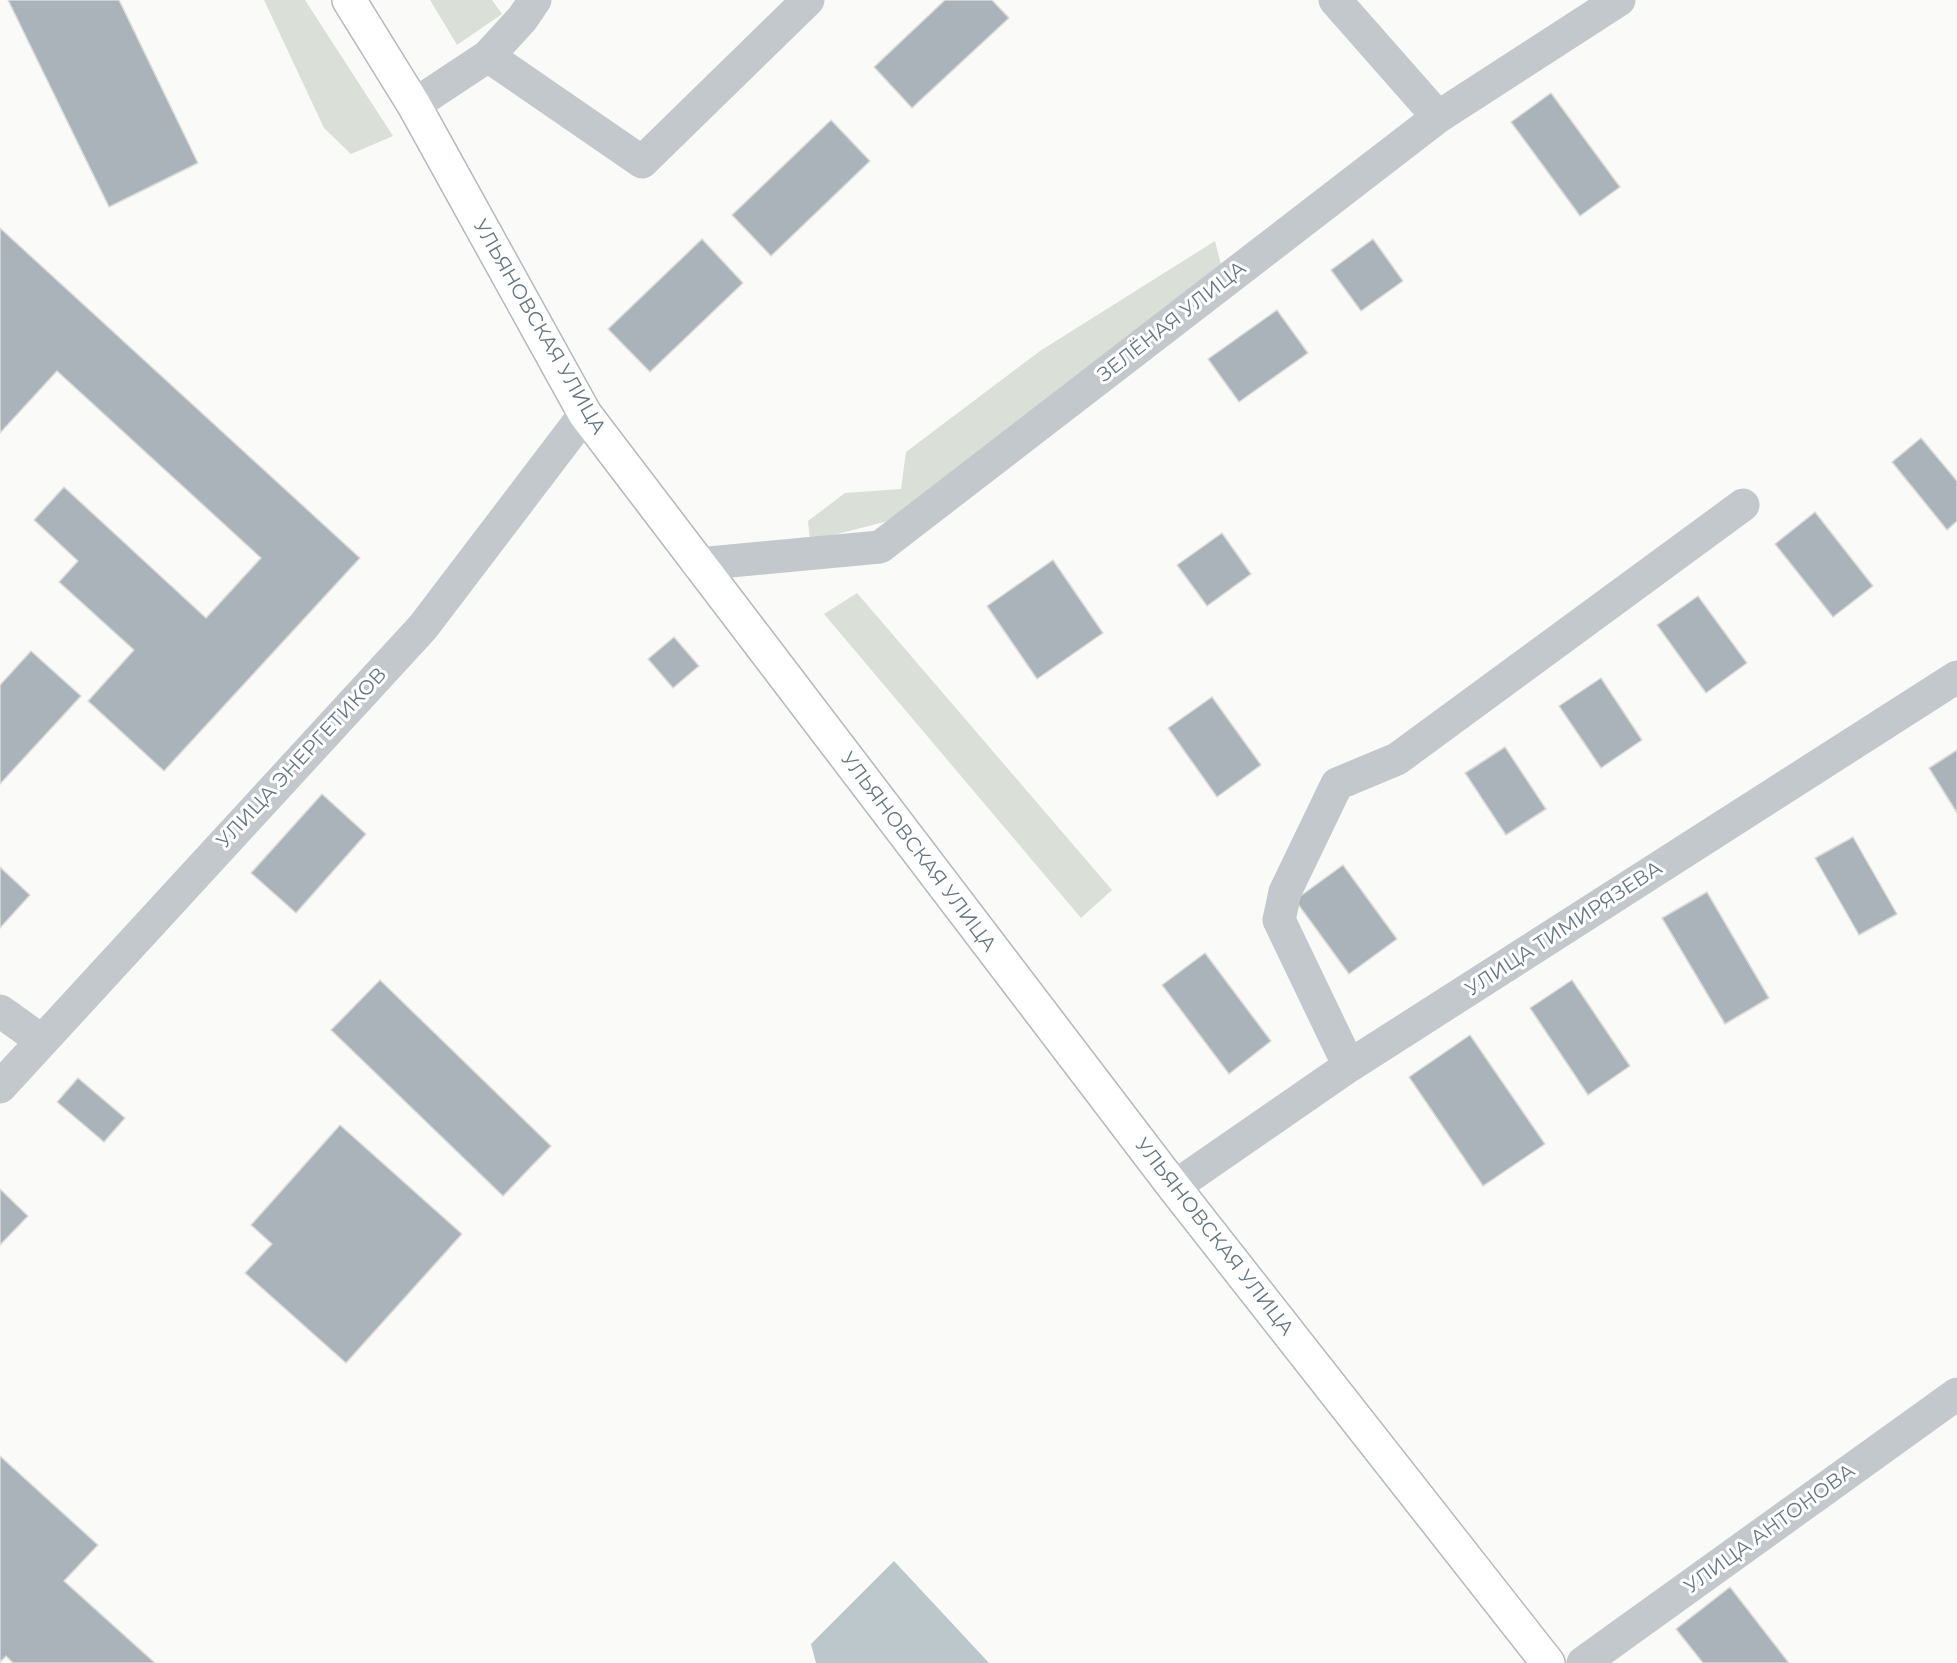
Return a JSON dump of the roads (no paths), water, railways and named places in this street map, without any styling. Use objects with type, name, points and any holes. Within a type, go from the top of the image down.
[{"type":"main road","name":"УЛЬЯНОВСКАЯ УЛИЦА","points":[[349,0],[414,105],[585,414],[1174,1187],[1548,1663]]},
{"type":"street","points":[[414,105],[488,56],[522,19],[535,0]]},
{"type":"street","points":[[488,56],[642,162],[808,0]]},
{"type":"street","points":[[1335,0],[1438,117]]},
{"type":"street","name":"ЗЕЛЁНАЯ УЛИЦА","points":[[698,564],[880,547],[1438,117],[1619,0]]},
{"type":"street","name":"УЛИЦА ЭНЕРГЕТИКОВ","points":[[0,1087],[423,627],[585,414]]},
{"type":"street","points":[[1349,1066],[1279,920],[1285,892],[1337,784],[1397,759],[1743,505]]},
{"type":"street","name":"УЛИЦА ТИМИРЯЗЕВА","points":[[1174,1187],[1349,1066],[1957,677]]},
{"type":"street","points":[[0,1011],[42,1041]]},
{"type":"street","name":"УЛИЦА АНТОНОВА","points":[[1583,1663],[1957,1394]]}]
